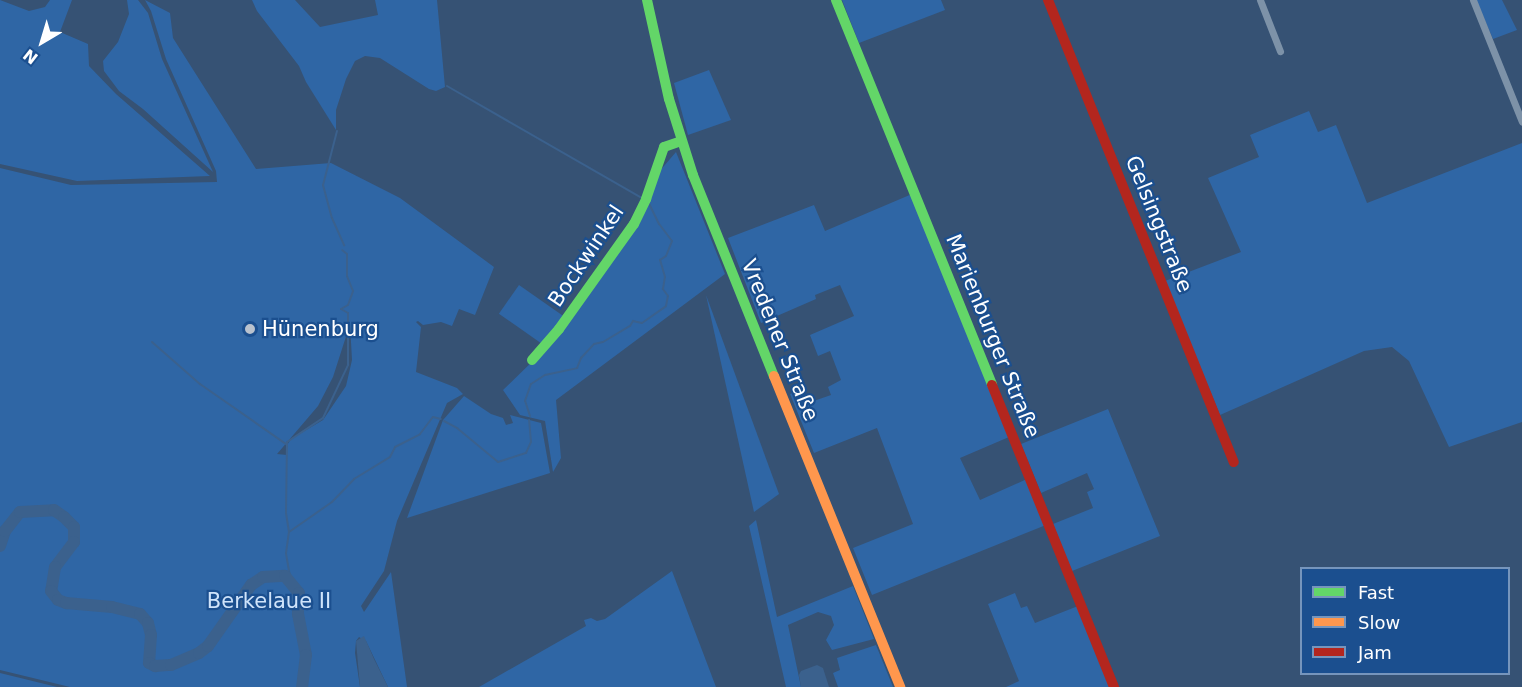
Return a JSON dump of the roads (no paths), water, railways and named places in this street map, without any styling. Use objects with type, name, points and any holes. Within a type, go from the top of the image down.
[{"type":"street","name":"Vredener Straße","points":[[647,0],[681,141],[900,687]]},
{"type":"street","name":"Marienburger Straße","points":[[836,0],[1114,687]]},
{"type":"street","name":"Gelsingstraße","points":[[1048,0],[1234,462]]},
{"type":"street","points":[[1260,0],[1280,51]]},
{"type":"street","points":[[1473,0],[1522,122]]},
{"type":"street","name":"Bockwinkel","points":[[532,360],[559,329],[634,224],[664,147],[681,141]]},
{"type":"waterway","points":[[447,86],[642,198]]},
{"type":"waterway","points":[[337,131],[323,185],[332,218],[344,245]]},
{"type":"waterway","points":[[530,416],[525,401],[531,384],[545,375],[577,368],[581,358],[594,344],[603,342],[630,326],[633,321],[642,323],[666,306],[668,296],[663,289],[665,277],[660,260],[666,256],[672,241],[659,224],[648,201]]},
{"type":"waterway","points":[[291,582],[286,553],[289,532],[286,513],[287,442],[323,418],[348,365],[348,313],[341,309],[348,305],[353,291],[347,276],[347,254],[342,250]]},
{"type":"waterway","points":[[152,342],[200,384],[286,444]]},
{"type":"waterway","points":[[289,532],[332,502],[354,479],[390,457],[395,447],[420,434],[433,417],[441,419]]},
{"type":"waterway","points":[[444,421],[457,428],[498,462],[526,453],[531,442],[529,420]]},
{"type":"waterway","points":[[0,546],[5,531],[20,512],[54,510],[64,517],[74,527],[74,542],[55,567],[51,591],[58,600],[66,603],[112,607],[140,614],[148,623],[151,635],[149,663],[155,666],[171,665],[199,653],[208,646],[251,585],[263,577],[285,576],[299,593],[298,614],[306,655],[302,687]]},
{"type":"place","name":"Hünenburg","points":[[250,329]]},
{"type":"park label","name":"Berkelaue II","points":[[269,601]]}]
